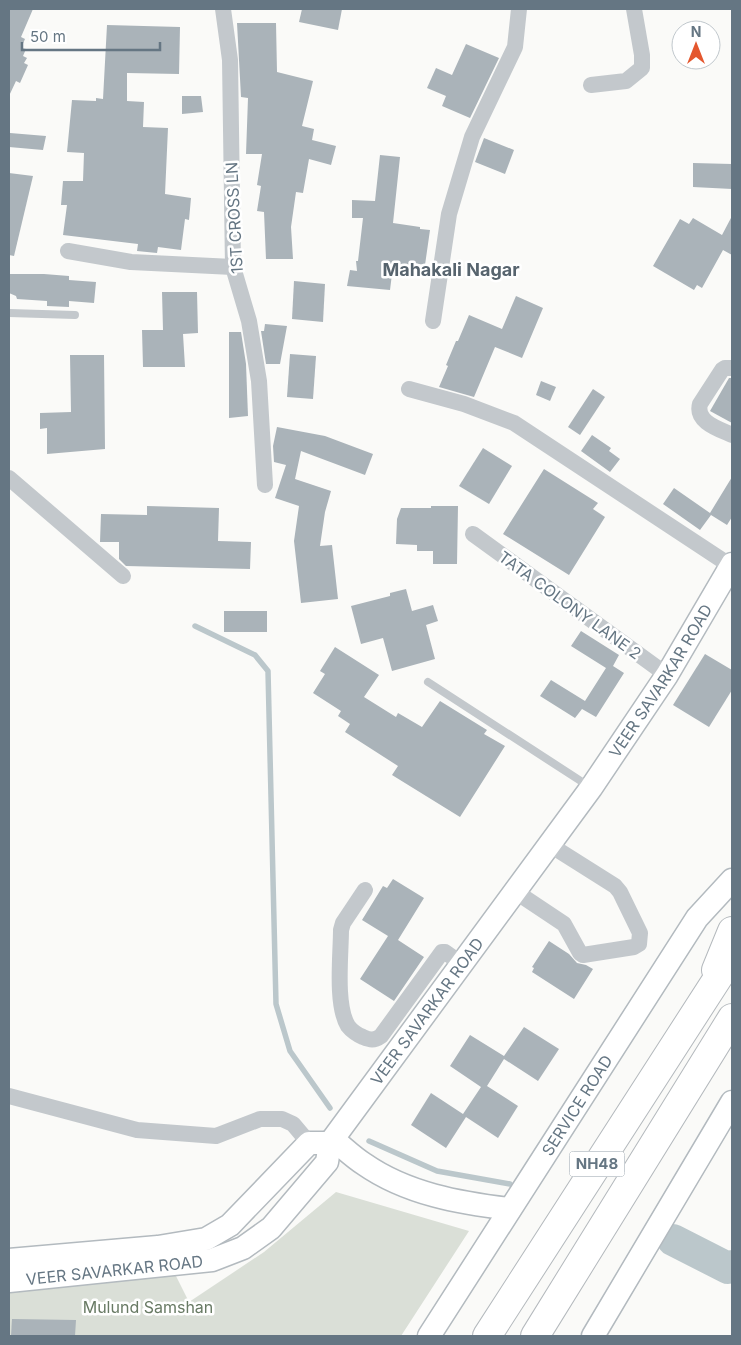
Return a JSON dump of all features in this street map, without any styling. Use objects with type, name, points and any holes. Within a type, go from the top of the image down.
[{"type":"highway","points":[[707,992],[732,931]]},
{"type":"highway","name":"NH48","points":[[487,1336],[707,992],[732,956]]},
{"type":"highway","name":"NH48","points":[[535,1336],[732,1018]]},
{"type":"street","name":"1ST CROSS LN","points":[[223,9],[230,60],[233,267],[249,321],[259,382],[265,485]]},
{"type":"street","points":[[433,321],[449,214],[472,137],[515,47],[519,9]]},
{"type":"street","points":[[591,85],[626,81],[642,68],[642,55],[634,9]]},
{"type":"street","points":[[68,251],[131,262],[233,267]]},
{"type":"street","points":[[732,368],[722,370],[700,404],[699,410],[700,415],[706,422],[732,435]]},
{"type":"street","points":[[409,389],[464,404],[514,424],[732,565]]},
{"type":"street","points":[[9,478],[123,576]]},
{"type":"street","name":"TATA COLONY LANE 2","points":[[472,534],[667,676]]},
{"type":"street","name":"VEER SAVARKAR ROAD","points":[[9,1281],[212,1260],[243,1248],[271,1228],[327,1162],[324,1142],[429,1010],[591,788],[667,676],[732,565]]},
{"type":"street","points":[[516,892],[564,924],[580,953],[583,955],[634,947],[638,944],[640,934],[620,892],[615,886],[550,845]]},
{"type":"street","name":"SERVICE ROAD","points":[[429,1336],[697,918],[732,880]]},
{"type":"street","points":[[365,890],[341,930],[341,1008],[348,1026],[359,1035],[372,1040],[381,1036],[442,952],[445,952],[462,964]]},
{"type":"street","points":[[430,968],[449,982]]},
{"type":"street","points":[[409,996],[429,1010]]},
{"type":"street","points":[[9,1096],[137,1130],[216,1136],[260,1119],[282,1118],[396,1182],[430,1195],[469,1204],[510,1210]]},
{"type":"street","points":[[593,1336],[732,1102]]},
{"type":"street","points":[[9,1260],[158,1247],[206,1239],[230,1225],[324,1142]]},
{"type":"lane","points":[[9,313],[75,316]]},
{"type":"lane","points":[[428,682],[591,788]]},
{"type":"green space","name":"Mulund Samshan","points":[[336,1192],[469,1231],[401,1336],[9,1336],[9,1292],[175,1274],[189,1302],[264,1252]]},
{"type":"building","points":[[9,9],[33,9],[21,37],[25,39],[21,48],[26,49],[23,56],[27,58],[24,63],[28,65],[20,83],[16,81],[9,96]]},
{"type":"building","points":[[302,9],[342,9],[338,30],[299,22]]},
{"type":"building","points":[[237,23],[276,23],[277,72],[313,81],[302,126],[314,129],[312,140],[336,146],[331,165],[309,159],[303,193],[296,192],[291,227],[293,259],[266,259],[264,212],[257,211],[261,186],[257,185],[262,154],[246,154],[248,98],[241,97]]},
{"type":"building","points":[[107,25],[180,27],[179,74],[127,73],[127,101],[144,102],[143,127],[168,128],[165,194],[191,198],[189,220],[185,219],[181,250],[158,247],[157,253],[137,251],[138,244],[63,235],[67,205],[61,205],[63,181],[83,181],[84,153],[67,152],[72,100],[96,101],[96,98],[103,99]]},
{"type":"building","points":[[466,44],[499,58],[470,118],[442,106],[446,96],[427,88],[436,68],[452,75]]},
{"type":"building","points":[[182,96],[201,96],[203,112],[182,114]]},
{"type":"building","points":[[10,133],[46,136],[43,150],[9,147]]},
{"type":"building","points":[[484,138],[514,150],[505,174],[475,162]]},
{"type":"building","points":[[380,155],[400,157],[393,223],[430,230],[425,265],[413,263],[412,269],[393,266],[390,290],[347,286],[350,270],[357,271],[356,261],[358,261],[363,218],[352,218],[352,200],[375,201]]},
{"type":"building","points":[[693,163],[732,164],[732,189],[693,187]]},
{"type":"building","points":[[9,173],[33,176],[14,256],[9,255]]},
{"type":"building","points":[[732,216],[732,255],[723,250],[702,288],[697,285],[694,290],[653,266],[680,219],[689,224],[693,218],[722,235]]},
{"type":"building","points":[[9,274],[69,276],[69,280],[96,282],[94,303],[69,301],[69,307],[47,306],[47,301],[17,299],[16,296],[9,293]]},
{"type":"building","points":[[294,281],[325,284],[323,322],[292,319]]},
{"type":"building","points":[[162,292],[197,292],[198,333],[183,334],[185,367],[143,367],[142,330],[163,330]]},
{"type":"building","points":[[516,296],[543,308],[522,358],[495,347],[474,397],[439,387],[456,341],[458,341],[469,315],[502,329]]},
{"type":"building","points":[[265,324],[287,326],[280,364],[266,364],[261,331],[264,331]]},
{"type":"building","points":[[229,332],[241,332],[246,364],[248,416],[229,418]]},
{"type":"building","points":[[290,354],[316,356],[313,399],[287,397]]},
{"type":"building","points":[[70,355],[104,355],[105,449],[47,454],[47,428],[40,429],[40,413],[71,412]]},
{"type":"building","points":[[729,378],[732,378],[732,423],[710,411]]},
{"type":"building","points":[[541,381],[556,387],[550,401],[536,395]]},
{"type":"building","points":[[593,389],[605,397],[580,435],[568,427]]},
{"type":"building","points":[[277,427],[325,436],[373,454],[365,475],[301,451],[295,479],[331,491],[325,512],[320,546],[332,545],[338,599],[301,603],[294,541],[299,506],[275,498],[286,465],[274,462],[273,446]]},
{"type":"building","points":[[592,435],[611,448],[609,451],[620,459],[610,472],[581,451]]},
{"type":"building","points":[[483,448],[512,466],[489,504],[459,486]]},
{"type":"building","points":[[544,469],[598,503],[593,509],[605,517],[569,575],[503,534]]},
{"type":"building","points":[[732,477],[732,517],[727,525],[711,515],[700,530],[663,504],[674,488],[710,513]]},
{"type":"building","points":[[147,506],[219,508],[218,541],[251,542],[250,569],[126,566],[119,559],[119,542],[100,542],[101,514],[147,515]]},
{"type":"building","points":[[431,506],[458,506],[457,564],[433,564],[433,551],[417,551],[417,545],[396,544],[397,519],[401,508],[431,508]]},
{"type":"building","points":[[406,589],[412,611],[433,605],[438,621],[426,625],[435,659],[392,671],[383,638],[361,644],[351,606],[390,596],[390,593]]},
{"type":"building","points":[[224,611],[267,611],[267,632],[224,632]]},
{"type":"building","points":[[581,631],[619,655],[613,666],[624,673],[596,717],[582,709],[575,718],[540,696],[551,680],[585,701],[606,668],[571,646]]},
{"type":"building","points":[[335,647],[379,675],[364,697],[396,717],[398,713],[422,727],[440,701],[487,730],[484,734],[505,746],[460,817],[392,775],[398,766],[345,732],[350,724],[338,716],[341,711],[313,693],[325,674],[320,671]]},
{"type":"building","points":[[705,654],[732,670],[732,690],[709,727],[673,705]]},
{"type":"building","points":[[393,879],[424,898],[398,940],[424,957],[394,1001],[360,979],[388,936],[362,920],[383,886],[387,888]]},
{"type":"building","points":[[549,941],[569,954],[577,963],[593,969],[574,999],[532,972],[534,968],[532,967]]},
{"type":"building","points":[[524,1027],[559,1049],[538,1081],[504,1059],[487,1086],[518,1106],[498,1138],[466,1117],[446,1148],[411,1125],[431,1093],[463,1114],[481,1087],[450,1066],[470,1035],[504,1056]]},
{"type":"building","points":[[12,1319],[76,1320],[75,1336],[11,1336]]},
{"type":"waterway","points":[[195,626],[255,655],[268,671],[276,1004],[290,1051],[330,1108]]},
{"type":"waterway","points":[[369,1141],[437,1171],[510,1184]]},
{"type":"waterway","points":[[673,1240],[728,1268],[732,1266]]},
{"type":"district","name":"Mahakali Nagar","points":[[451,270]]}]
